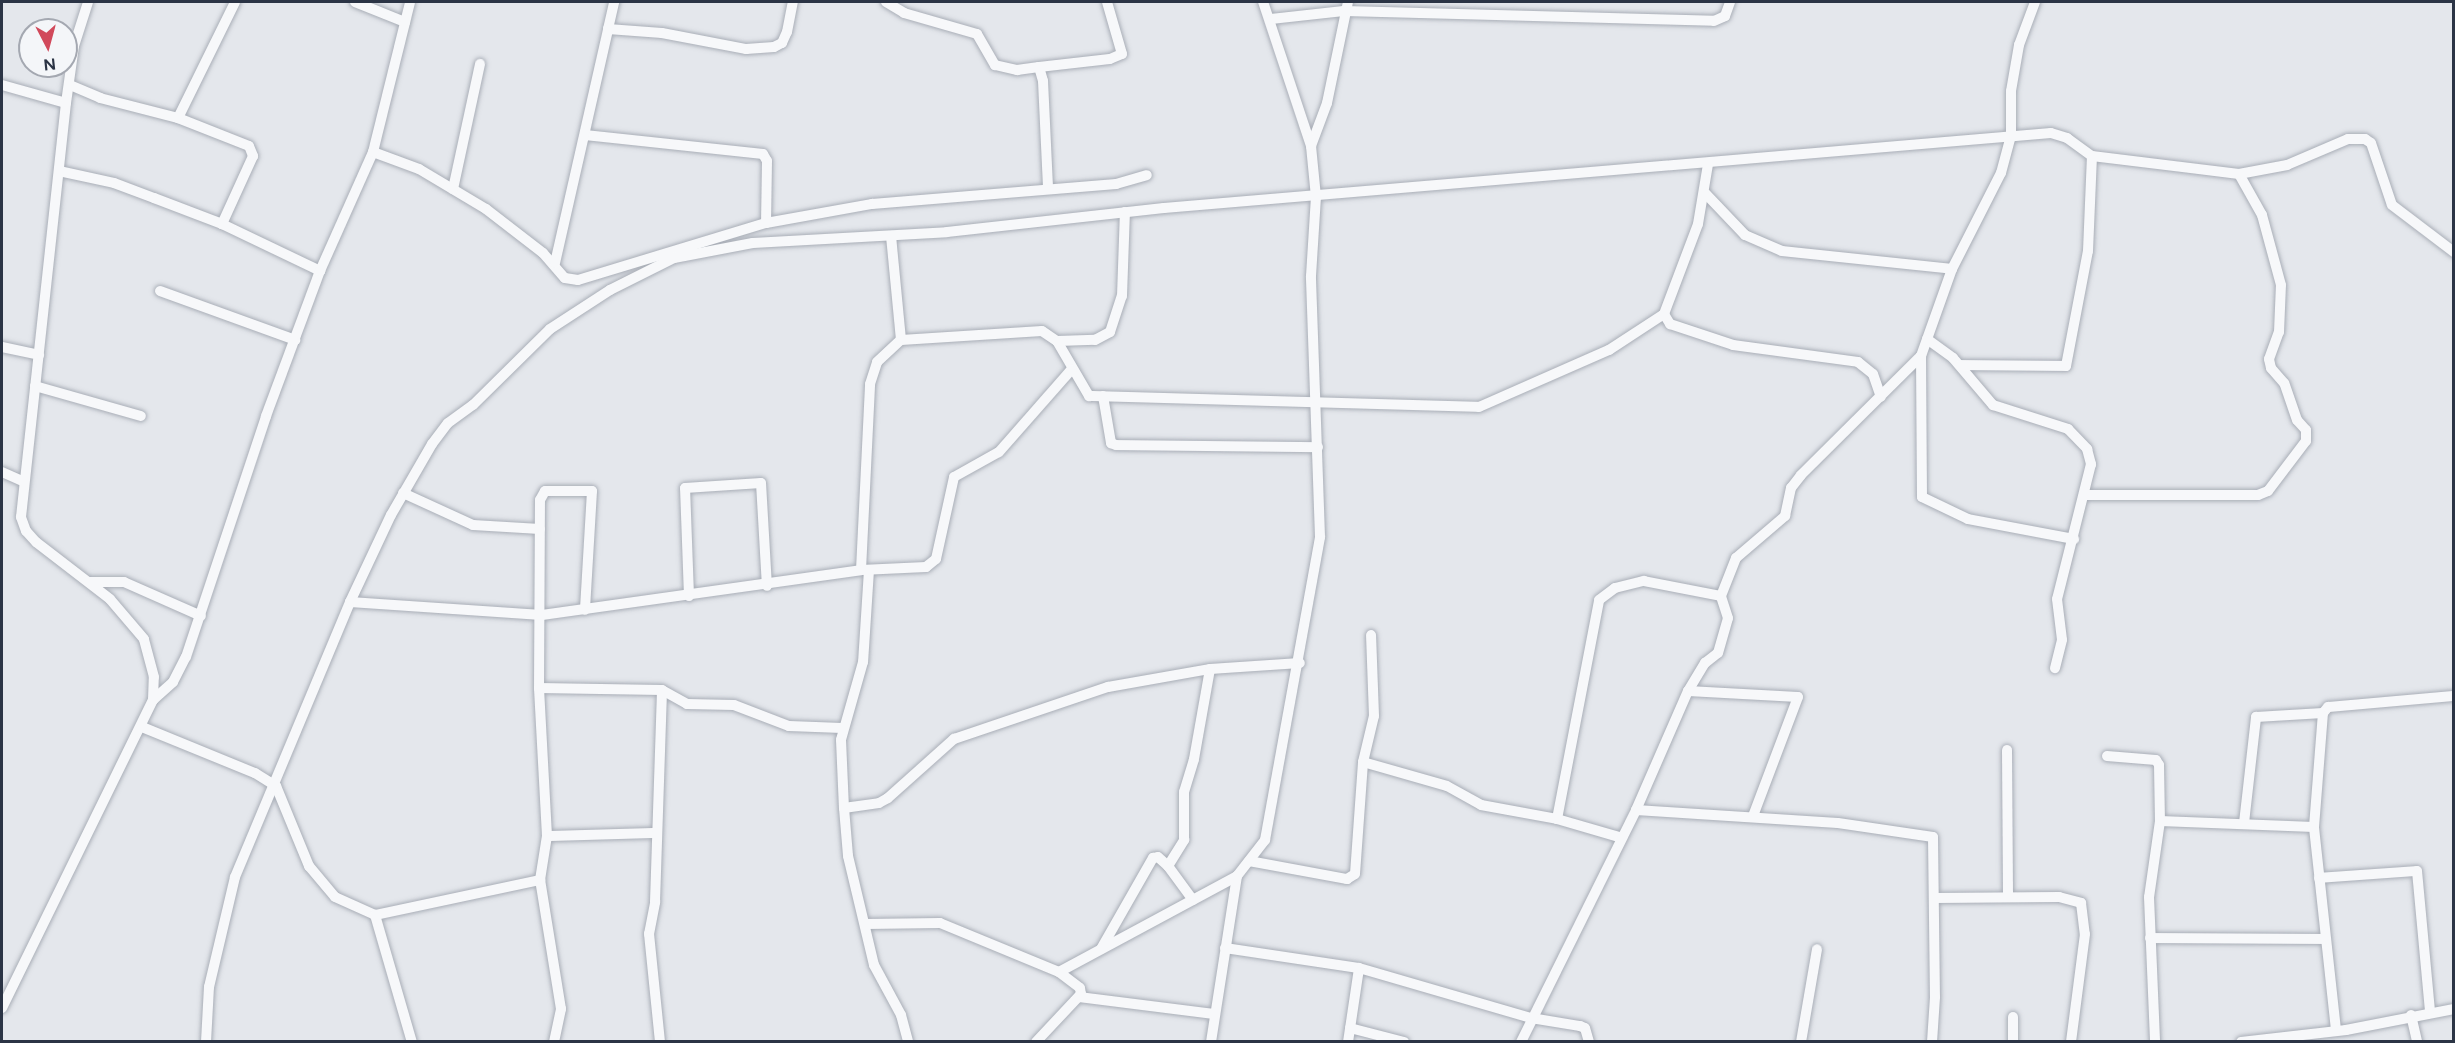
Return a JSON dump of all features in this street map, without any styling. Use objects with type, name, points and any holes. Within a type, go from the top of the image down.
[{"type":"street","points":[[2,1008],[142,727],[153,700],[154,677],[144,639],[110,599],[26,531],[21,517],[66,103],[74,46],[88,2]]},
{"type":"street","points":[[178,118],[235,2]]},
{"type":"street","points":[[355,2],[405,22]]},
{"type":"street","points":[[153,700],[173,682],[201,616],[266,416],[320,271],[373,152],[410,2]]},
{"type":"street","points":[[555,263],[614,2]]},
{"type":"street","points":[[608,29],[662,33],[746,49],[774,46],[782,43],[787,32],[793,2]]},
{"type":"street","points":[[886,2],[904,13],[977,34],[995,65],[1017,70],[1091,62],[1122,54],[1107,2]]},
{"type":"street","points":[[1059,972],[1237,876],[1265,840],[1319,560],[1318,447],[1311,276],[1316,197],[1311,146],[1263,2]]},
{"type":"street","points":[[1270,19],[1346,6],[1714,21],[1725,16],[1730,2]]},
{"type":"street","points":[[2035,2],[2019,45],[2011,91],[2011,135],[2001,173],[1952,269],[1921,356],[1922,497],[1968,519],[2074,539]]},
{"type":"street","points":[[1311,146],[1327,103],[1346,6]]},
{"type":"street","points":[[453,189],[480,64]]},
{"type":"street","points":[[1039,68],[1043,81],[1048,188]]},
{"type":"street","points":[[2,85],[66,103]]},
{"type":"street","points":[[70,85],[100,98],[178,118],[249,146],[253,156],[222,224]]},
{"type":"street","points":[[206,1041],[206,1010],[220,927],[235,877],[276,786],[350,602],[403,493],[448,423],[473,405],[550,329],[610,290],[674,258],[724,246],[891,236],[1125,212],[2051,133],[2067,138],[2092,156],[2239,174],[2287,165],[2348,139],[2365,138],[2371,143],[2392,205],[2454,252]]},
{"type":"street","points":[[585,135],[763,154],[767,161],[766,223]]},
{"type":"street","points":[[373,152],[419,169],[486,209],[555,263],[565,278],[578,280],[766,223],[872,204],[1116,184],[1147,175]]},
{"type":"street","points":[[1960,365],[2066,366],[2088,251],[2092,156]]},
{"type":"street","points":[[908,1041],[901,1015],[874,965],[848,856],[844,808],[842,728],[863,662],[870,384],[877,362],[901,340],[1042,331],[1057,341],[1084,393],[1103,396],[1316,404],[1479,407],[1609,350],[1664,314],[1698,224],[1705,193],[1708,164]]},
{"type":"street","points":[[59,171],[114,183],[222,224],[320,271]]},
{"type":"street","points":[[2084,495],[2258,495],[2268,491],[2306,441],[2306,430],[2296,420],[2284,382],[2271,368],[2269,359],[2279,332],[2281,285],[2262,215],[2239,174]]},
{"type":"street","points":[[1705,193],[1745,235],[1782,251],[1952,269]]},
{"type":"street","points":[[1057,341],[1095,340],[1110,332],[1122,296],[1125,212]]},
{"type":"street","points":[[891,236],[901,340]]},
{"type":"street","points":[[160,291],[295,340]]},
{"type":"street","points":[[1664,314],[1670,324],[1733,345],[1858,362],[1873,374],[1881,396]]},
{"type":"street","points":[[1927,339],[1960,365],[1998,408],[2068,429],[2079,438],[2091,464],[2074,539],[2057,599],[2062,640],[2055,668]]},
{"type":"street","points":[[2,347],[39,356]]},
{"type":"street","points":[[1521,1041],[1619,837],[1636,810],[1688,691],[1705,663],[1718,653],[1728,618],[1721,596],[1736,558],[1788,511],[1791,488],[1801,475],[1921,356]]},
{"type":"street","points":[[350,602],[542,615],[767,586],[865,570],[932,564],[954,477],[999,452],[1071,370]]},
{"type":"street","points":[[35,386],[141,416]]},
{"type":"street","points":[[1103,396],[1112,443],[1116,445],[1318,447]]},
{"type":"street","points":[[2,472],[24,482]]},
{"type":"street","points":[[689,596],[685,488],[761,483],[767,586]]},
{"type":"street","points":[[554,1041],[561,1009],[540,880],[547,836],[539,688],[542,615],[541,494],[592,491],[585,610]]},
{"type":"street","points":[[403,493],[473,525],[540,530]]},
{"type":"street","points":[[1557,819],[1599,600],[1615,588],[1644,581],[1721,596]]},
{"type":"street","points":[[89,582],[124,582],[201,616]]},
{"type":"street","points":[[1249,861],[1353,878],[1363,762],[1374,716],[1371,635]]},
{"type":"street","points":[[844,808],[879,803],[888,798],[954,739],[1108,687],[1210,669],[1300,663]]},
{"type":"street","points":[[1168,866],[1184,840],[1184,792],[1194,759],[1210,669]]},
{"type":"street","points":[[539,688],[662,690],[687,704],[734,705],[789,726],[842,728]]},
{"type":"street","points":[[660,1041],[649,934],[655,902],[662,690]]},
{"type":"street","points":[[1688,691],[1798,697],[1753,816]]},
{"type":"street","points":[[2349,1041],[2341,1030],[2325,939],[2314,827],[2323,713],[2328,707],[2454,696]]},
{"type":"street","points":[[2244,824],[2256,717],[2323,713]]},
{"type":"street","points":[[142,727],[255,773],[276,786],[309,866],[336,897],[375,915],[540,880]]},
{"type":"street","points":[[2007,750],[2008,896]]},
{"type":"street","points":[[2107,756],[2156,760],[2159,765],[2160,821],[2149,897],[2155,1041]]},
{"type":"street","points":[[1363,762],[1447,786],[1481,805],[1557,819],[1619,837]]},
{"type":"street","points":[[1636,810],[1753,816],[1933,837],[1935,898],[1932,1041]]},
{"type":"street","points":[[2160,821],[2314,827]]},
{"type":"street","points":[[547,836],[656,834]]},
{"type":"street","points":[[1101,950],[1148,863],[1158,857],[1168,866],[1193,900]]},
{"type":"street","points":[[2319,878],[2417,871],[2430,1011]]},
{"type":"street","points":[[1211,1041],[1237,876]]},
{"type":"street","points":[[1935,898],[2059,897],[2080,903],[2084,909],[2083,952],[2071,1041]]},
{"type":"street","points":[[375,915],[412,1041]]},
{"type":"street","points":[[866,924],[940,923],[1059,972],[1080,988],[1079,997],[1036,1041]]},
{"type":"street","points":[[2150,938],[2325,939]]},
{"type":"street","points":[[1225,948],[1359,968],[1531,1018],[1585,1028],[1589,1041]]},
{"type":"street","points":[[1801,1041],[1817,949]]},
{"type":"street","points":[[1347,1041],[1359,968]]},
{"type":"street","points":[[1079,997],[1214,1014]]},
{"type":"street","points":[[2241,1041],[2341,1030],[2430,1011],[2454,1009]]},
{"type":"street","points":[[2411,1015],[2417,1041]]},
{"type":"street","points":[[2013,1017],[2013,1041]]},
{"type":"street","points":[[1350,1028],[1404,1041]]}]
